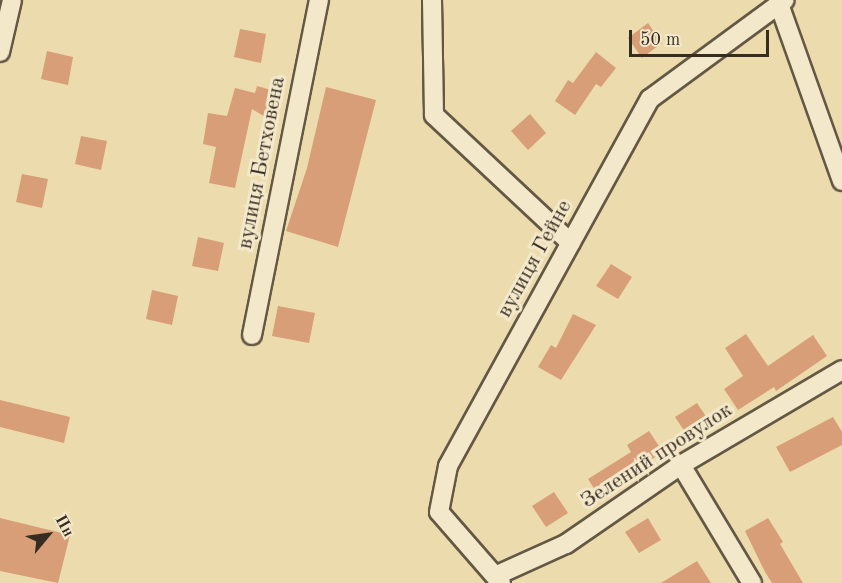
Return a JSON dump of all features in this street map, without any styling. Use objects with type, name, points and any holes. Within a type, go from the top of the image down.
[{"type":"street","points":[[0,52],[12,0]]},
{"type":"street","name":"вулиця Бетховена","points":[[252,335],[319,0]]},
{"type":"street","points":[[432,0],[434,116],[571,243]]},
{"type":"street","points":[[782,2],[842,181]]},
{"type":"street","name":"вулиця Гейне","points":[[498,579],[439,512],[448,466],[650,99],[782,2]]},
{"type":"street","name":"Зелений провулок","points":[[498,579],[566,544],[681,465],[842,370]]},
{"type":"street","points":[[681,465],[752,583]]},
{"type":"building","points":[[648,23],[662,43],[642,58],[628,38]]},
{"type":"building","points":[[240,29],[266,34],[261,63],[234,57]]},
{"type":"building","points":[[47,51],[73,57],[68,85],[41,79]]},
{"type":"building","points":[[596,52],[616,68],[601,87],[596,84],[575,115],[555,101],[568,80],[573,83]]},
{"type":"building","points":[[257,86],[275,91],[267,118],[252,109],[235,188],[209,183],[216,147],[203,144],[208,113],[227,116],[235,88],[255,93]]},
{"type":"building","points":[[326,87],[376,100],[338,247],[286,231],[307,168]]},
{"type":"building","points":[[530,114],[546,133],[528,150],[511,131]]},
{"type":"building","points":[[81,136],[107,141],[101,170],[75,164]]},
{"type":"building","points":[[22,174],[48,179],[42,208],[16,202]]},
{"type":"building","points":[[198,237],[224,243],[218,271],[192,266]]},
{"type":"building","points":[[611,264],[632,277],[618,299],[596,286]]},
{"type":"building","points":[[152,290],[178,296],[172,325],[146,319]]},
{"type":"building","points":[[278,306],[315,313],[309,343],[272,336]]},
{"type":"building","points":[[573,314],[596,325],[561,380],[538,367],[551,345],[556,348]]},
{"type":"building","points":[[746,334],[768,366],[813,335],[827,356],[776,391],[774,387],[738,410],[724,389],[743,376],[725,348]]},
{"type":"building","points":[[0,400],[70,417],[64,443],[0,427]]},
{"type":"building","points":[[697,403],[711,424],[689,438],[675,417]]},
{"type":"building","points":[[833,417],[842,432],[842,445],[790,472],[776,447]]},
{"type":"building","points":[[649,431],[663,452],[620,480],[624,486],[602,501],[588,479],[631,452],[627,445]]},
{"type":"building","points":[[554,492],[568,513],[546,527],[532,506]]},
{"type":"building","points":[[0,518],[70,535],[58,583],[0,571]]},
{"type":"building","points":[[648,518],[661,540],[639,553],[625,532]]},
{"type":"building","points":[[768,518],[783,542],[780,544],[803,583],[772,583],[765,572],[745,531]]},
{"type":"building","points":[[697,561],[711,583],[661,583]]}]
